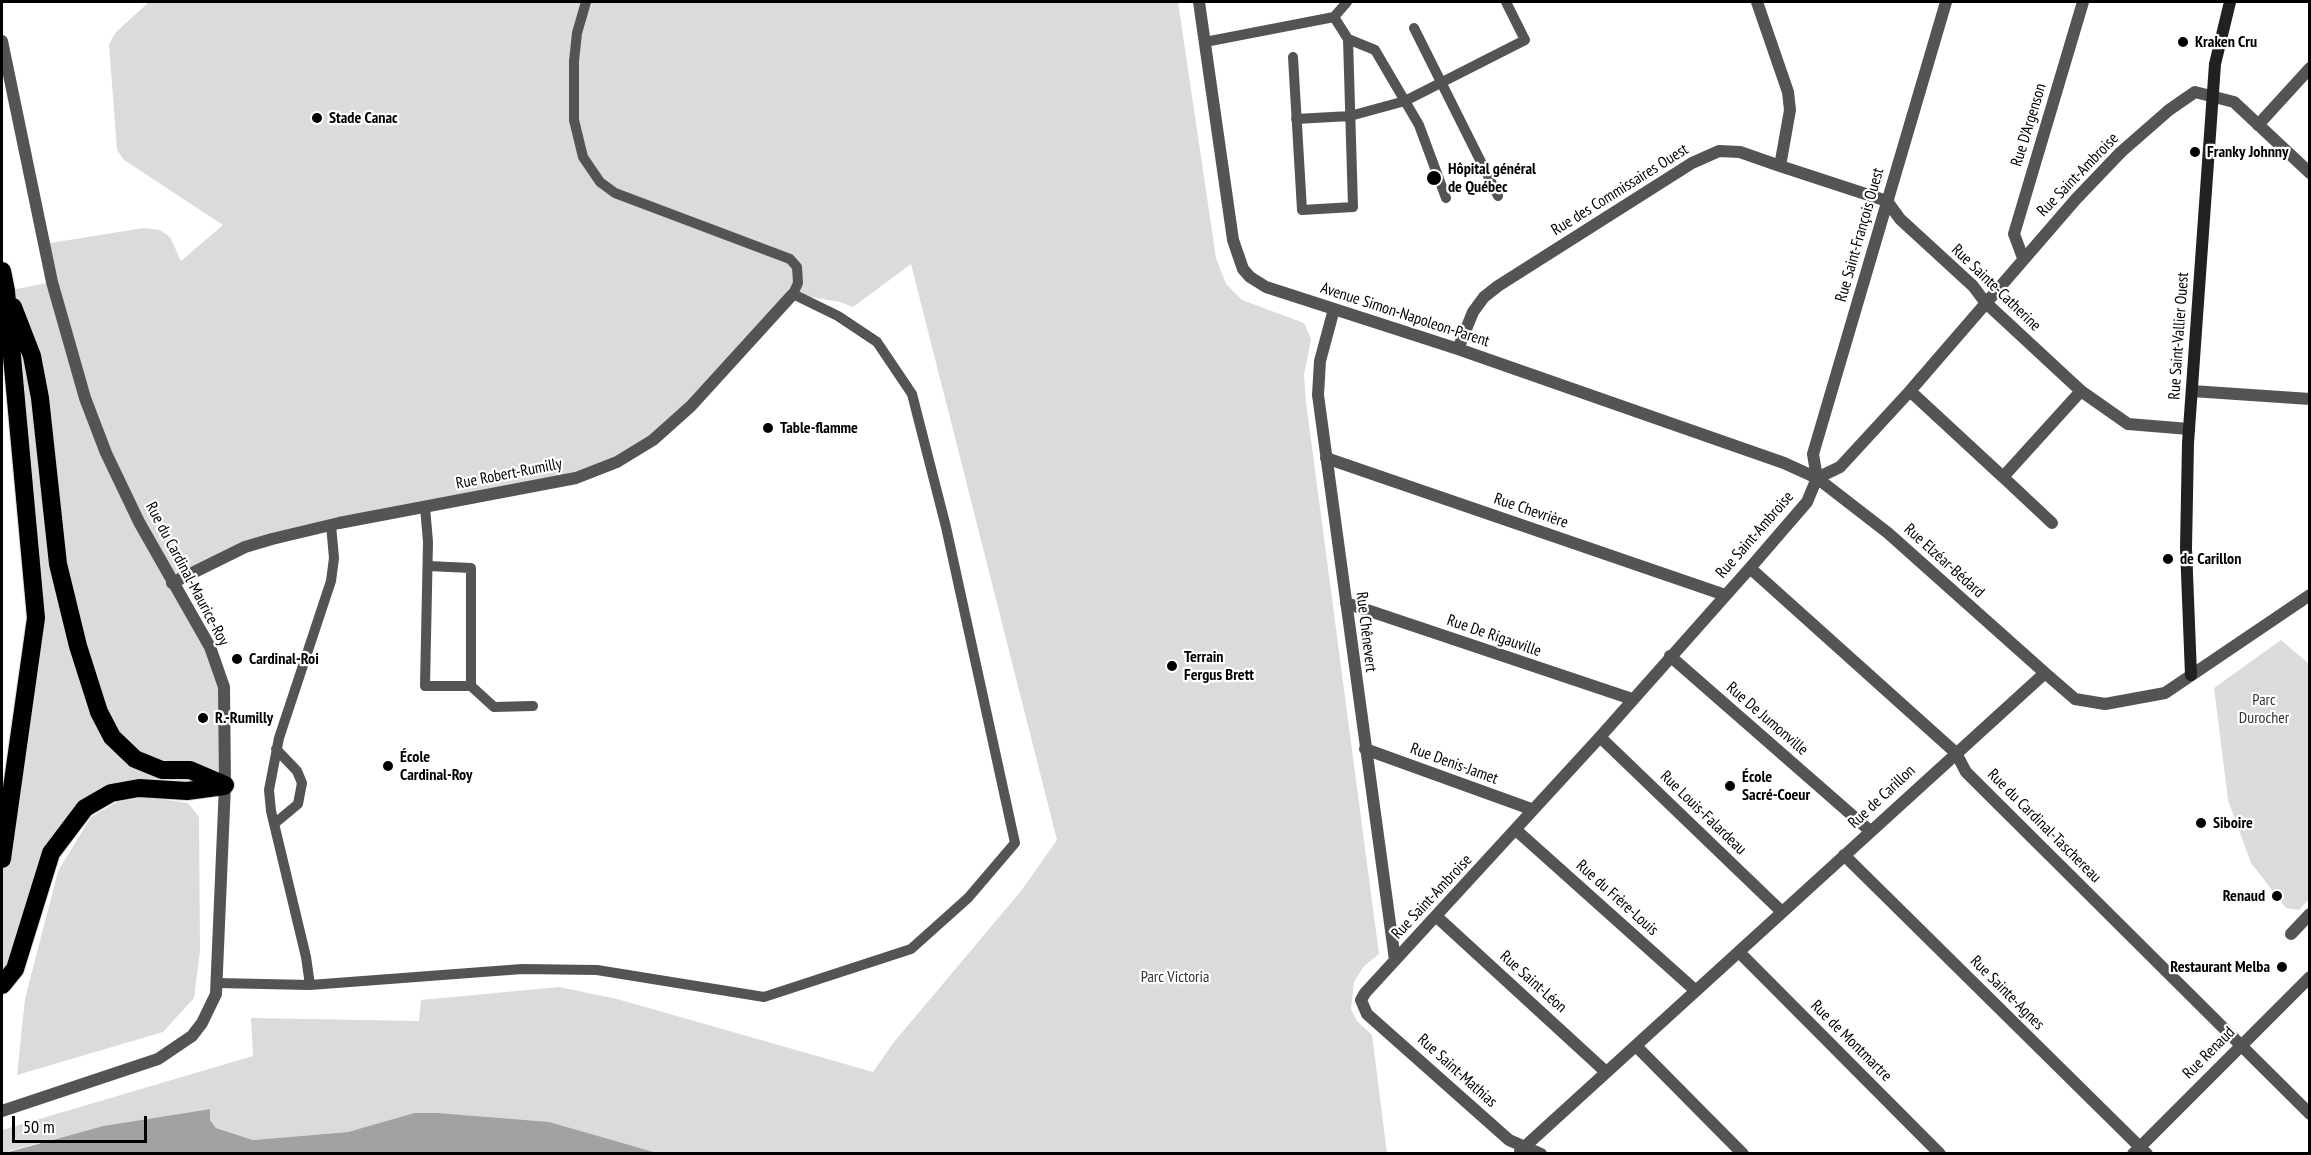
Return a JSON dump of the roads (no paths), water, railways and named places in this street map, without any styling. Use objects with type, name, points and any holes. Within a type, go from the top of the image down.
[{"type":"highway","points":[[2,271],[6,291],[36,618],[2,859]]},
{"type":"highway","points":[[6,291],[32,356],[40,398],[58,564],[78,646],[99,712],[112,737],[135,759],[162,770],[190,771],[225,786]]},
{"type":"highway","points":[[2,985],[15,969],[51,853],[85,808],[111,793],[139,788],[187,790],[225,786]]},
{"type":"street","name":"Avenue Simon-Napoleon-Parent","points":[[1199,2],[1233,240],[1243,269],[1266,287],[1458,349],[1784,463],[1817,478]]},
{"type":"street","points":[[1757,2],[1788,92],[1790,110],[1780,166],[1887,201]]},
{"type":"street","name":"Rue Saint-François Ouest","points":[[1817,478],[1813,454],[1946,2]]},
{"type":"street","name":"Rue D'Argenson","points":[[2023,258],[2014,234],[2084,2]]},
{"type":"street","name":"Rue Saint-Vallier Ouest","points":[[2191,675],[2186,548],[2189,429],[2212,95],[2215,64],[2230,2]]},
{"type":"street","name":"Rue du Cardinal-Maurice-Roy","points":[[2,41],[52,282],[72,360],[105,453],[172,583],[210,646],[224,687],[225,786],[217,982],[211,1008],[202,1023],[192,1036],[158,1059],[2,1111]]},
{"type":"street","points":[[2258,125],[2310,68]]},
{"type":"street","name":"Rue Saint-Ambroise","points":[[1361,1000],[1750,568],[1807,502],[1817,478],[1840,467],[1910,391],[2023,258],[2121,152],[2169,110],[2195,92],[2212,95]]},
{"type":"street","points":[[2212,95],[2234,102],[2310,173]]},
{"type":"street","name":"Rue des Commissaires Ouest","points":[[1458,349],[1473,312],[1484,297],[1692,163],[1719,151],[1740,152],[1780,166]]},
{"type":"street","name":"Rue Sainte-Catherine","points":[[1887,201],[1900,219],[2081,391],[2128,424],[2189,429]]},
{"type":"street","name":"Rue Robert-Rumilly","points":[[172,583],[245,547],[331,525],[576,478],[617,462],[653,440],[691,406],[793,294]]},
{"type":"street","name":"Rue Chênevert","points":[[1334,309],[1320,361],[1318,395],[1395,960]]},
{"type":"street","points":[[1910,391],[2052,523]]},
{"type":"street","points":[[2003,477],[2081,391]]},
{"type":"street","points":[[2192,391],[2310,399]]},
{"type":"street","name":"Rue Chevrière","points":[[1326,458],[1725,595]]},
{"type":"street","name":"Rue Elzéar-Bédard","points":[[1817,478],[1888,533],[2045,673]]},
{"type":"street","name":"Rue du Cardinal-Taschereau","points":[[1750,568],[1956,753],[1966,772],[2310,1114]]},
{"type":"street","points":[[2045,673],[2075,699],[2105,704],[2165,693],[2310,595]]},
{"type":"street","name":"Rue De Rigauville","points":[[1346,603],[1632,699]]},
{"type":"street","name":"Rue De Jumonville","points":[[1670,656],[1869,830]]},
{"type":"street","name":"Rue de Carillon","points":[[1520,1151],[1869,830],[2045,673]]},
{"type":"street","name":"Rue Louis-Falardeau","points":[[1600,737],[1782,912]]},
{"type":"street","name":"Rue Denis-Jamet","points":[[1365,749],[1532,809]]},
{"type":"street","name":"Rue du Frère-Louis","points":[[1516,830],[1696,991]]},
{"type":"street","name":"Rue Sainte-Agnes","points":[[1844,855],[2140,1151]]},
{"type":"street","points":[[2291,934],[2310,914]]},
{"type":"street","name":"Rue Saint-Léon","points":[[1437,917],[1606,1072]]},
{"type":"street","name":"Rue de Montmartre","points":[[1738,952],[1941,1154]]},
{"type":"street","name":"Rue Renaud","points":[[2140,1151],[2240,1046],[2310,977]]},
{"type":"street","name":"Rue Saint-Mathias","points":[[1361,1000],[1367,1014],[1520,1151],[1540,1154]]},
{"type":"street","points":[[1636,1046],[1743,1154]]},
{"type":"lane","points":[[217,982],[310,985],[522,969],[597,970],[764,997],[911,949],[968,898],[1015,843],[946,527],[912,394],[877,342],[838,316],[793,294],[798,282],[797,267],[790,260],[632,200],[615,193],[600,182],[583,157],[574,120],[576,42],[586,2]]},
{"type":"lane","points":[[1205,42],[1334,17],[1347,2]]},
{"type":"lane","points":[[1296,119],[1350,116],[1405,101],[1525,40],[1506,2]]},
{"type":"lane","points":[[1293,57],[1302,210],[1353,207],[1348,39],[1334,17]]},
{"type":"lane","points":[[1414,28],[1498,196]]},
{"type":"lane","points":[[1348,39],[1375,50],[1419,125],[1446,198]]},
{"type":"lane","points":[[425,507],[428,566],[425,686],[471,686],[494,707],[533,706]]},
{"type":"lane","points":[[310,985],[274,824],[269,790],[276,749],[331,581],[334,558],[331,525]]},
{"type":"lane","points":[[428,566],[471,568],[471,686]]},
{"type":"lane","points":[[274,824],[298,804],[302,783],[297,771],[276,749]]},
{"type":"place","name":"Kraken Cru","points":[[2183,42]]},
{"type":"place","name":"Stade Canac","points":[[317,118]]},
{"type":"place","name":"Franky Johnny","points":[[2195,152]]},
{"type":"place","name":"Hôpital général de Québec","points":[[1434,178]]},
{"type":"place","name":"Table-flamme","points":[[768,428]]},
{"type":"place","name":"de Carillon","points":[[2168,559]]},
{"type":"place","name":"Cardinal-Roi","points":[[237,659]]},
{"type":"place","name":"Terrain Fergus Brett","points":[[1172,666]]},
{"type":"place","name":"R.-Rumilly","points":[[203,718]]},
{"type":"place","name":"École Cardinal-Roy","points":[[388,766]]},
{"type":"place","name":"École Sacré-Coeur","points":[[1730,786]]},
{"type":"place","name":"Siboire","points":[[2201,823]]},
{"type":"place","name":"Renaud","points":[[2277,896]]},
{"type":"place","name":"Restaurant Melba","points":[[2282,967]]},
{"type":"park label","name":"Parc Durocher","points":[[2264,709]]},
{"type":"park label","name":"Parc Victoria","points":[[1175,977]]}]
